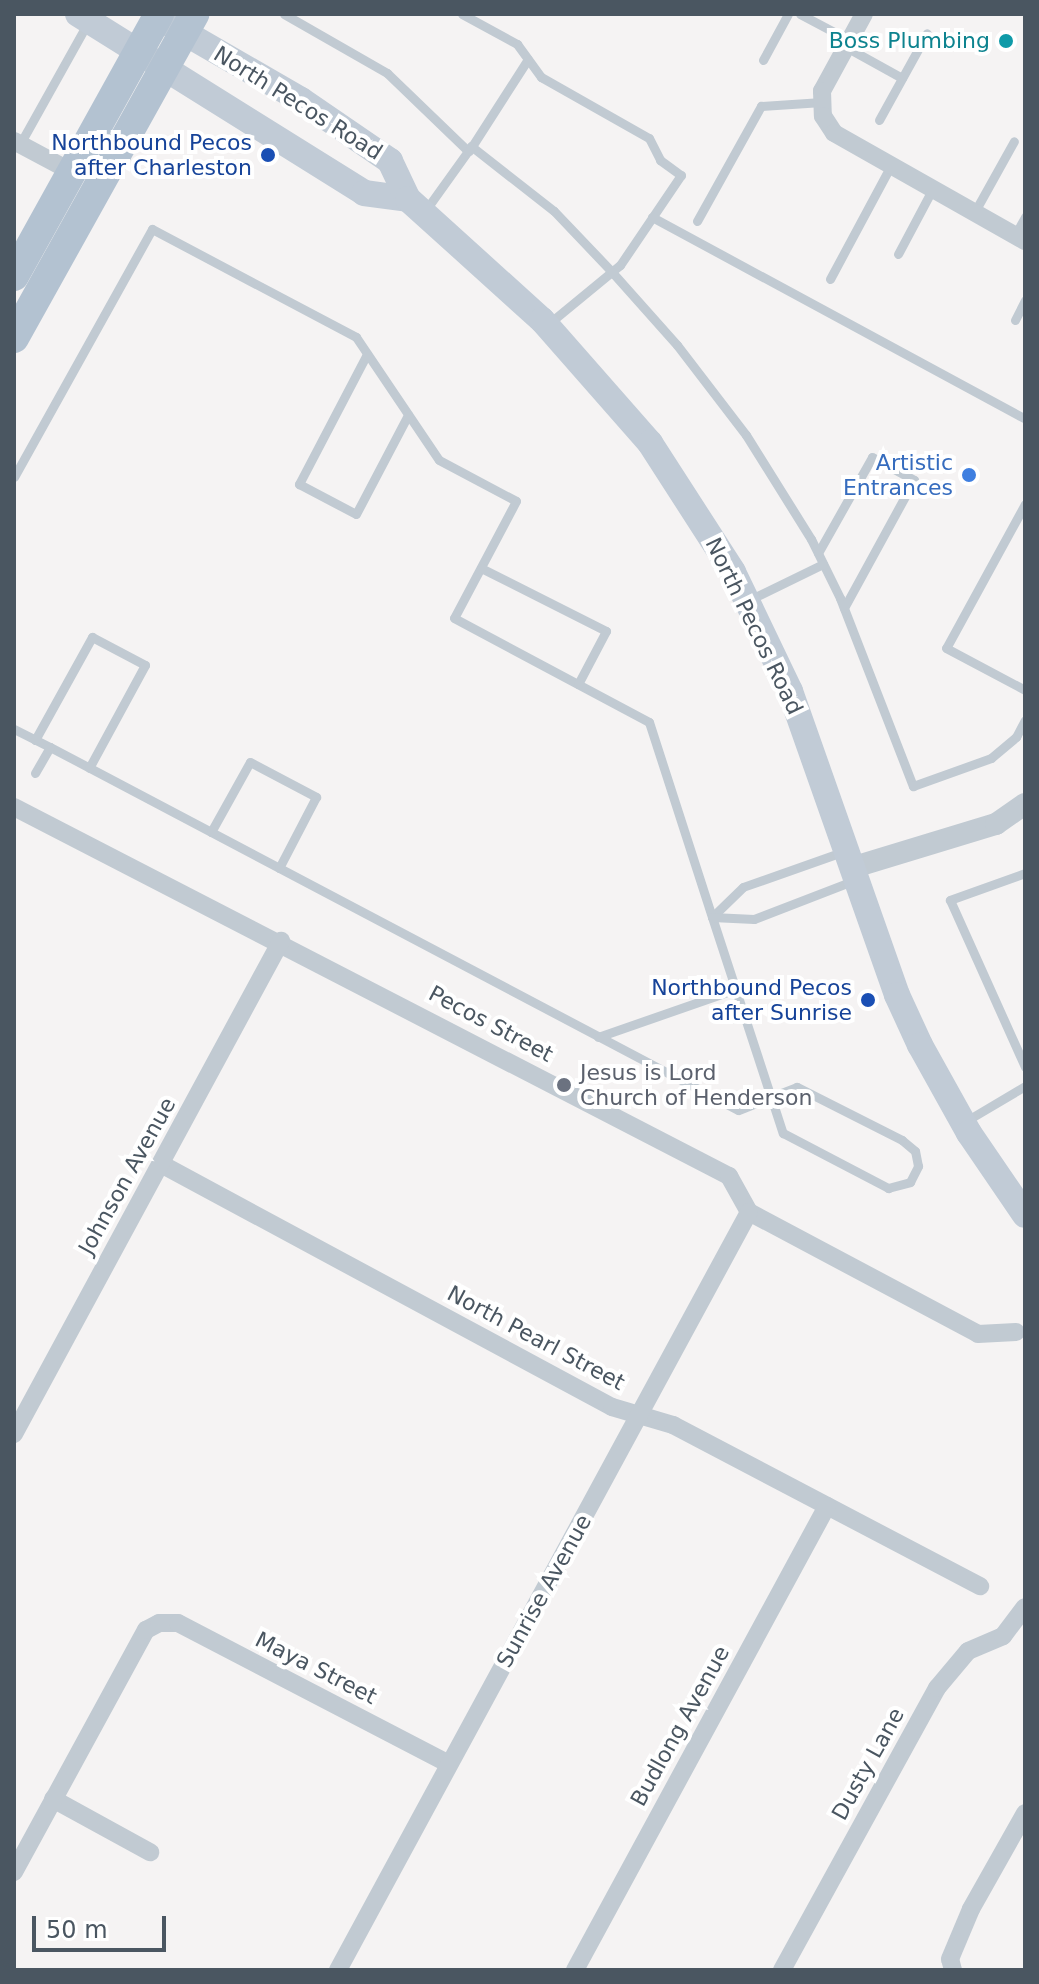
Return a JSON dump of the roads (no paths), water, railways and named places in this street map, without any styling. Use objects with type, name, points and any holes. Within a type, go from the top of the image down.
[{"type":"main road","name":"North Pecos Road","points":[[83,17],[364,193],[416,205]]},
{"type":"main road","name":"North Pecos Road","points":[[170,19],[301,100],[390,161],[416,205],[547,326],[650,443],[693,504],[747,601],[790,691],[897,995],[963,1123],[1025,1215]]},
{"type":"main road","points":[[14,338],[170,19]]},
{"type":"main road","points":[[15,271],[72,172],[151,59]]},
{"type":"street","points":[[864,14],[822,91],[823,109],[834,133],[1020,238]]},
{"type":"street","points":[[17,143],[72,172]]},
{"type":"street","points":[[850,866],[996,824],[1025,804]]},
{"type":"street","name":"Pecos Street","points":[[14,807],[281,941],[729,1176],[749,1212]]},
{"type":"street","name":"Johnson Avenue","points":[[16,1427],[281,941]]},
{"type":"street","name":"North Pearl Street","points":[[161,1164],[612,1407],[673,1425],[980,1586]]},
{"type":"street","points":[[749,1212],[978,1334],[1016,1332]]},
{"type":"street","name":"Sunrise Avenue","points":[[338,1970],[643,1416],[749,1212]]},
{"type":"street","name":"Budlong Avenue","points":[[575,1970],[827,1506]]},
{"type":"street","name":"Dusty Lane","points":[[782,1970],[937,1688],[968,1651],[1003,1636],[1025,1607]]},
{"type":"street","name":"Maya Street","points":[[53,1799],[146,1630],[159,1623],[178,1623],[449,1764]]},
{"type":"street","points":[[14,1872],[53,1799],[150,1852]]},
{"type":"street","points":[[953,1970],[950,1959],[971,1909],[1025,1813]]},
{"type":"lane","points":[[284,14],[387,73],[470,149],[554,211],[677,345],[746,435],[818,553],[844,608],[913,786],[991,758],[1016,737],[1025,720]]},
{"type":"lane","points":[[462,14],[517,44],[541,77],[649,138],[660,160],[681,175],[612,272],[547,326]]},
{"type":"lane","points":[[763,60],[788,14]]},
{"type":"lane","points":[[800,14],[902,78]]},
{"type":"lane","points":[[17,143],[83,17]]},
{"type":"lane","points":[[879,120],[927,33]]},
{"type":"lane","points":[[416,205],[470,149],[528,59]]},
{"type":"lane","points":[[697,221],[761,106],[823,109]]},
{"type":"lane","points":[[974,213],[1014,141]]},
{"type":"lane","points":[[830,279],[890,167]]},
{"type":"lane","points":[[898,254],[932,190]]},
{"type":"lane","points":[[652,217],[1025,419]]},
{"type":"lane","points":[[1020,238],[1025,217]]},
{"type":"lane","points":[[14,477],[152,229],[356,337],[439,460],[516,501],[454,618],[649,722],[712,917],[736,989],[771,1097],[783,1133],[888,1188],[910,1182],[918,1166],[915,1151],[902,1140],[797,1087],[771,1097],[738,1110],[14,729]]},
{"type":"lane","points":[[1015,320],[1025,300]]},
{"type":"lane","points":[[367,354],[299,484],[356,514],[408,415]]},
{"type":"lane","points":[[818,553],[872,457],[914,480],[844,608]]},
{"type":"lane","points":[[1025,504],[946,648],[1025,690]]},
{"type":"lane","points":[[747,601],[823,564]]},
{"type":"lane","points":[[481,568],[606,631],[578,684]]},
{"type":"lane","points":[[35,740],[92,637],[145,665],[89,768]]},
{"type":"lane","points":[[35,773],[50,747]]},
{"type":"lane","points":[[211,832],[250,762],[303,790],[316,797],[279,868]]},
{"type":"lane","points":[[712,917],[743,887],[850,866]]},
{"type":"lane","points":[[712,917],[754,919],[850,866]]},
{"type":"lane","points":[[1025,873],[950,900],[1025,1067]]},
{"type":"lane","points":[[598,1037],[736,989]]},
{"type":"lane","points":[[963,1123],[1025,1086]]},
{"type":"place","name":"Boss Plumbing","points":[[1006,41]]},
{"type":"place","name":"Northbound Pecos after Charleston","points":[[268,155]]},
{"type":"place","name":"Artistic Entrances","points":[[969,475]]},
{"type":"place","name":"Northbound Pecos after Sunrise","points":[[868,1000]]},
{"type":"place","name":"Jesus is Lord Church of Henderson","points":[[564,1085]]}]
